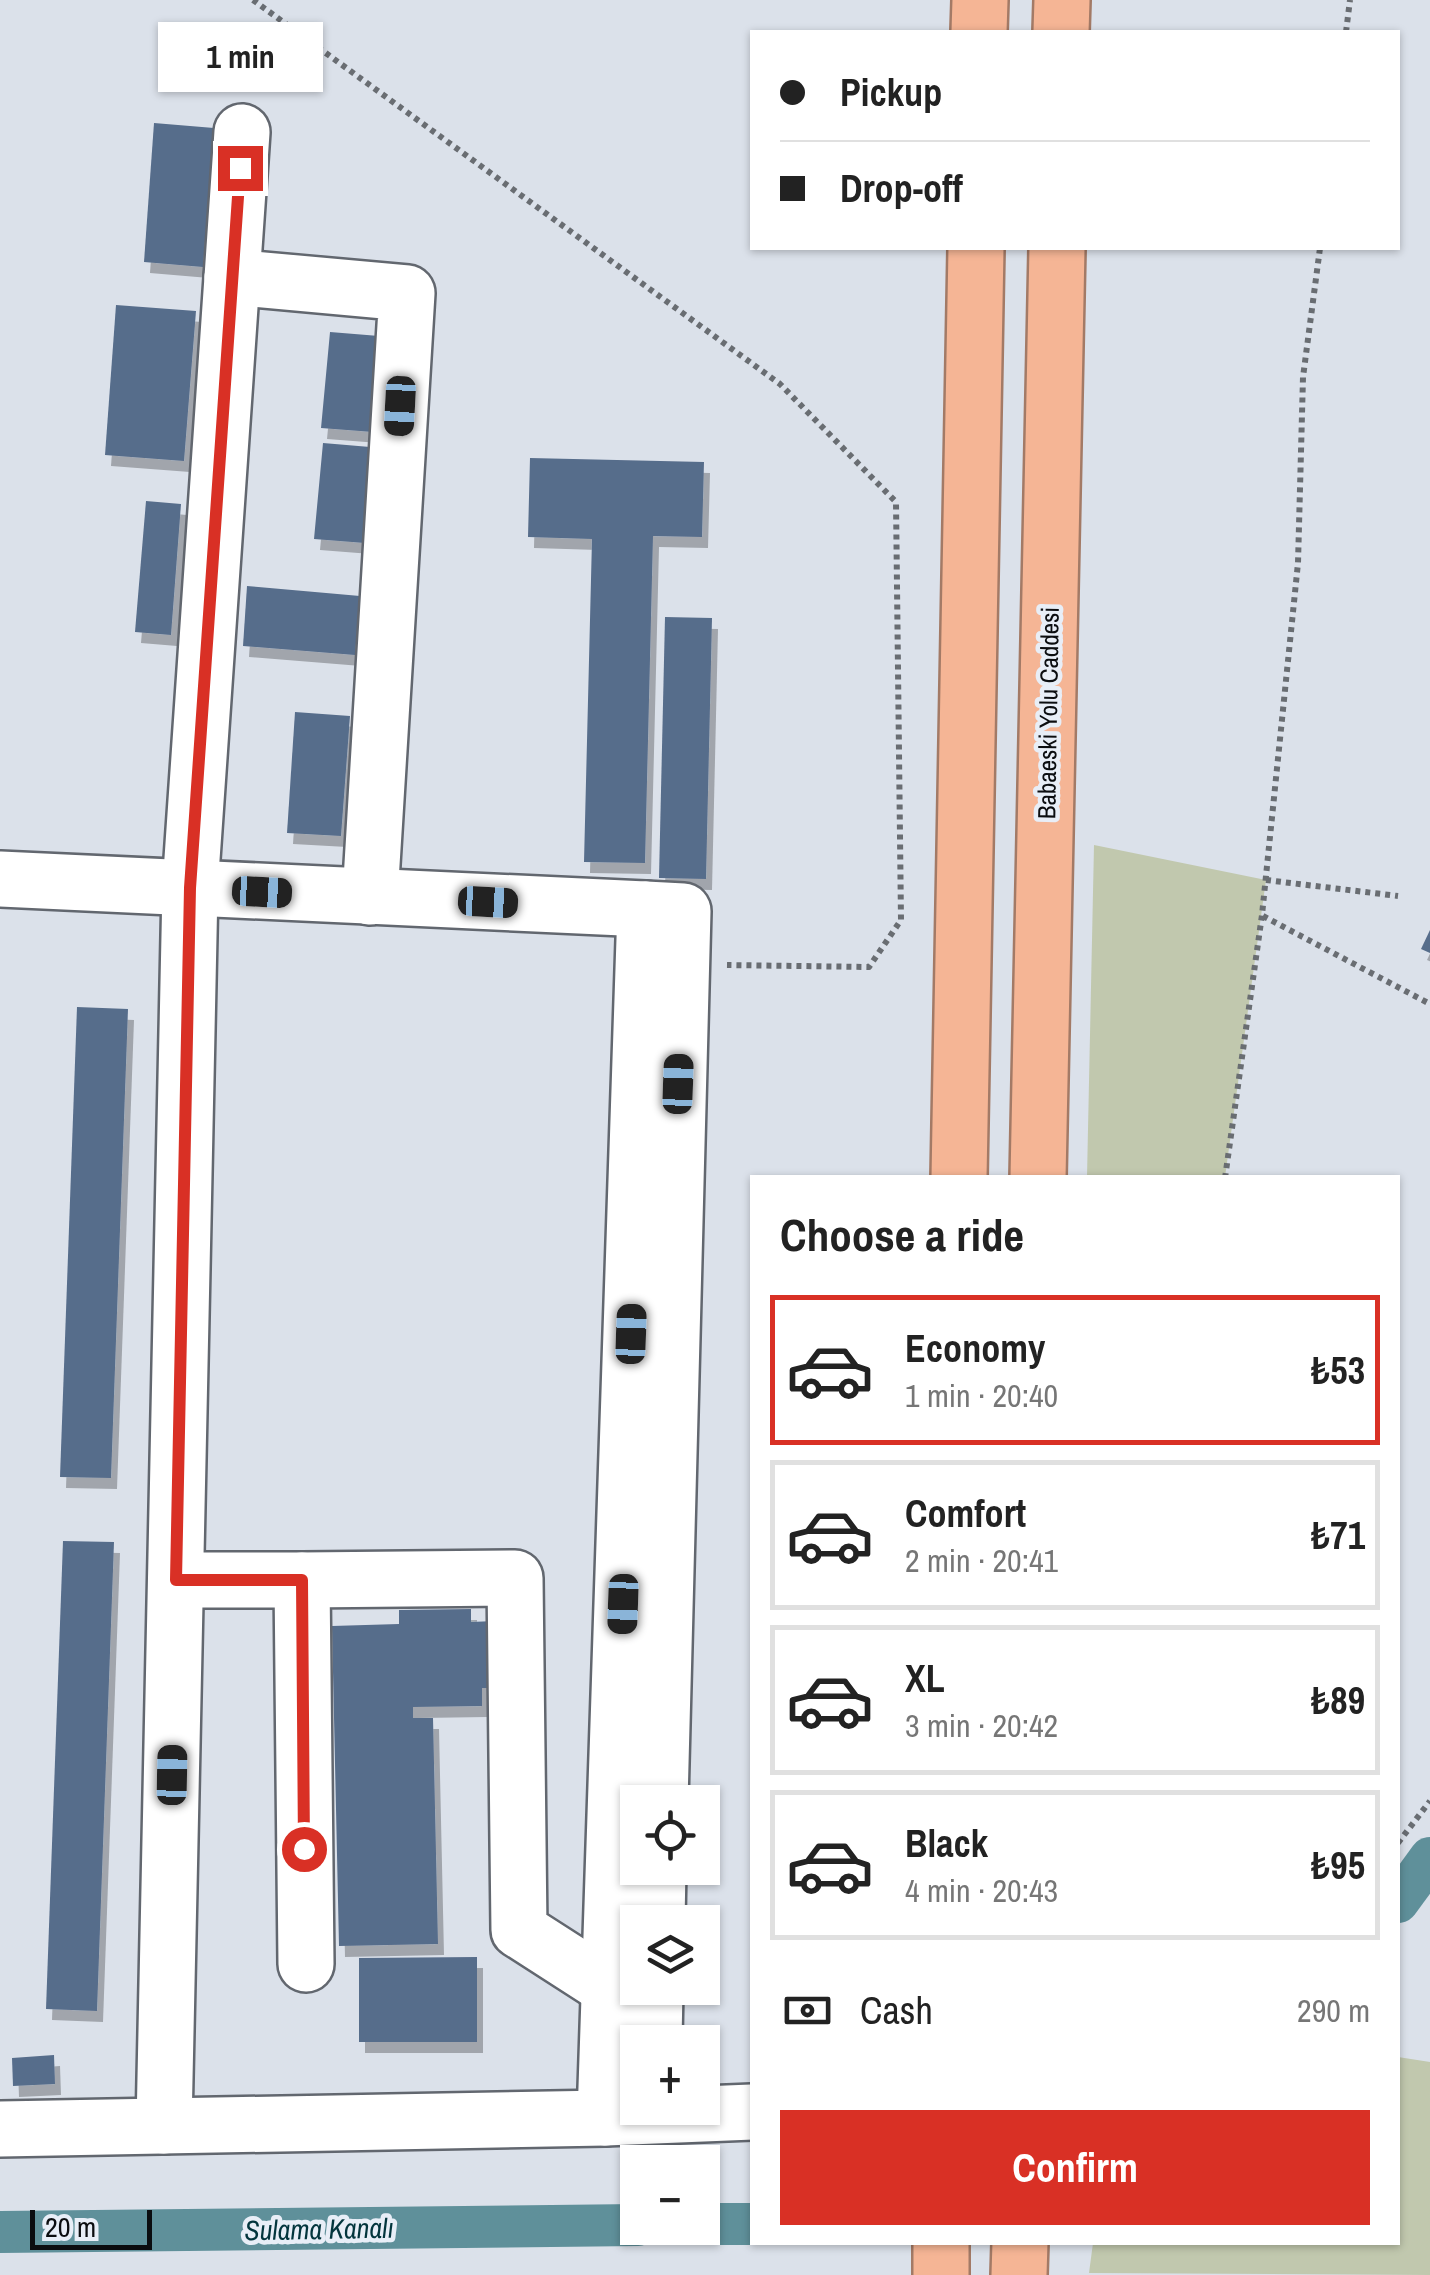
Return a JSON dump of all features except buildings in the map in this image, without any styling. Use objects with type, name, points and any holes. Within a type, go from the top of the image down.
[{"type":"highway","points":[[979,30],[980,0]]},
{"type":"highway","points":[[1061,30],[1062,0]]},
{"type":"highway","points":[[959,1175],[976,250]]},
{"type":"highway","name":"Babaeski Yolu Caddesi","points":[[1038,1175],[1057,250]]},
{"type":"highway","points":[[941,2245],[941,2275]]},
{"type":"highway","points":[[1019,2275],[1020,2245]]},
{"type":"lane","points":[[164,2126],[190,888],[242,132]]},
{"type":"lane","points":[[232,277],[407,293],[370,896]]},
{"type":"lane","points":[[0,879],[683,911],[660,1785]]},
{"type":"lane","points":[[634,1905],[644,910]]},
{"type":"lane","points":[[176,1580],[515,1578],[519,1930],[620,1981]]},
{"type":"lane","points":[[302,1580],[306,1964]]},
{"type":"lane","points":[[720,2113],[750,2112]]},
{"type":"lane","points":[[0,2130],[620,2114]]},
{"type":"path","points":[[254,0],[780,384],[896,502],[901,920],[869,966],[681,964]]},
{"type":"path","points":[[1346,30],[1350,0]]},
{"type":"path","points":[[1225,1175],[1266,880],[1298,563],[1304,377],[1320,250]]},
{"type":"path","points":[[1266,880],[1398,896]]},
{"type":"path","points":[[1262,916],[1430,1004]]},
{"type":"path","points":[[1400,1840],[1430,1801]]},
{"type":"green space","points":[[1094,845],[1266,880],[1225,1175],[1087,1175]]},
{"type":"green space","points":[[1400,2057],[1430,2062],[1430,2275],[1089,2273],[1093,2245],[1400,2245]]},
{"type":"waterway","name":"Sulama Kanalı","points":[[1400,1899],[1430,1858]]},
{"type":"waterway","name":"Sulama Kanalı","points":[[720,2224],[750,2224]]},
{"type":"waterway","name":"Sulama Kanalı","points":[[0,2232],[620,2225]]},
{"type":"route","points":[[240,168],[190,888],[176,1580],[302,1580],[304,1849]]}]
